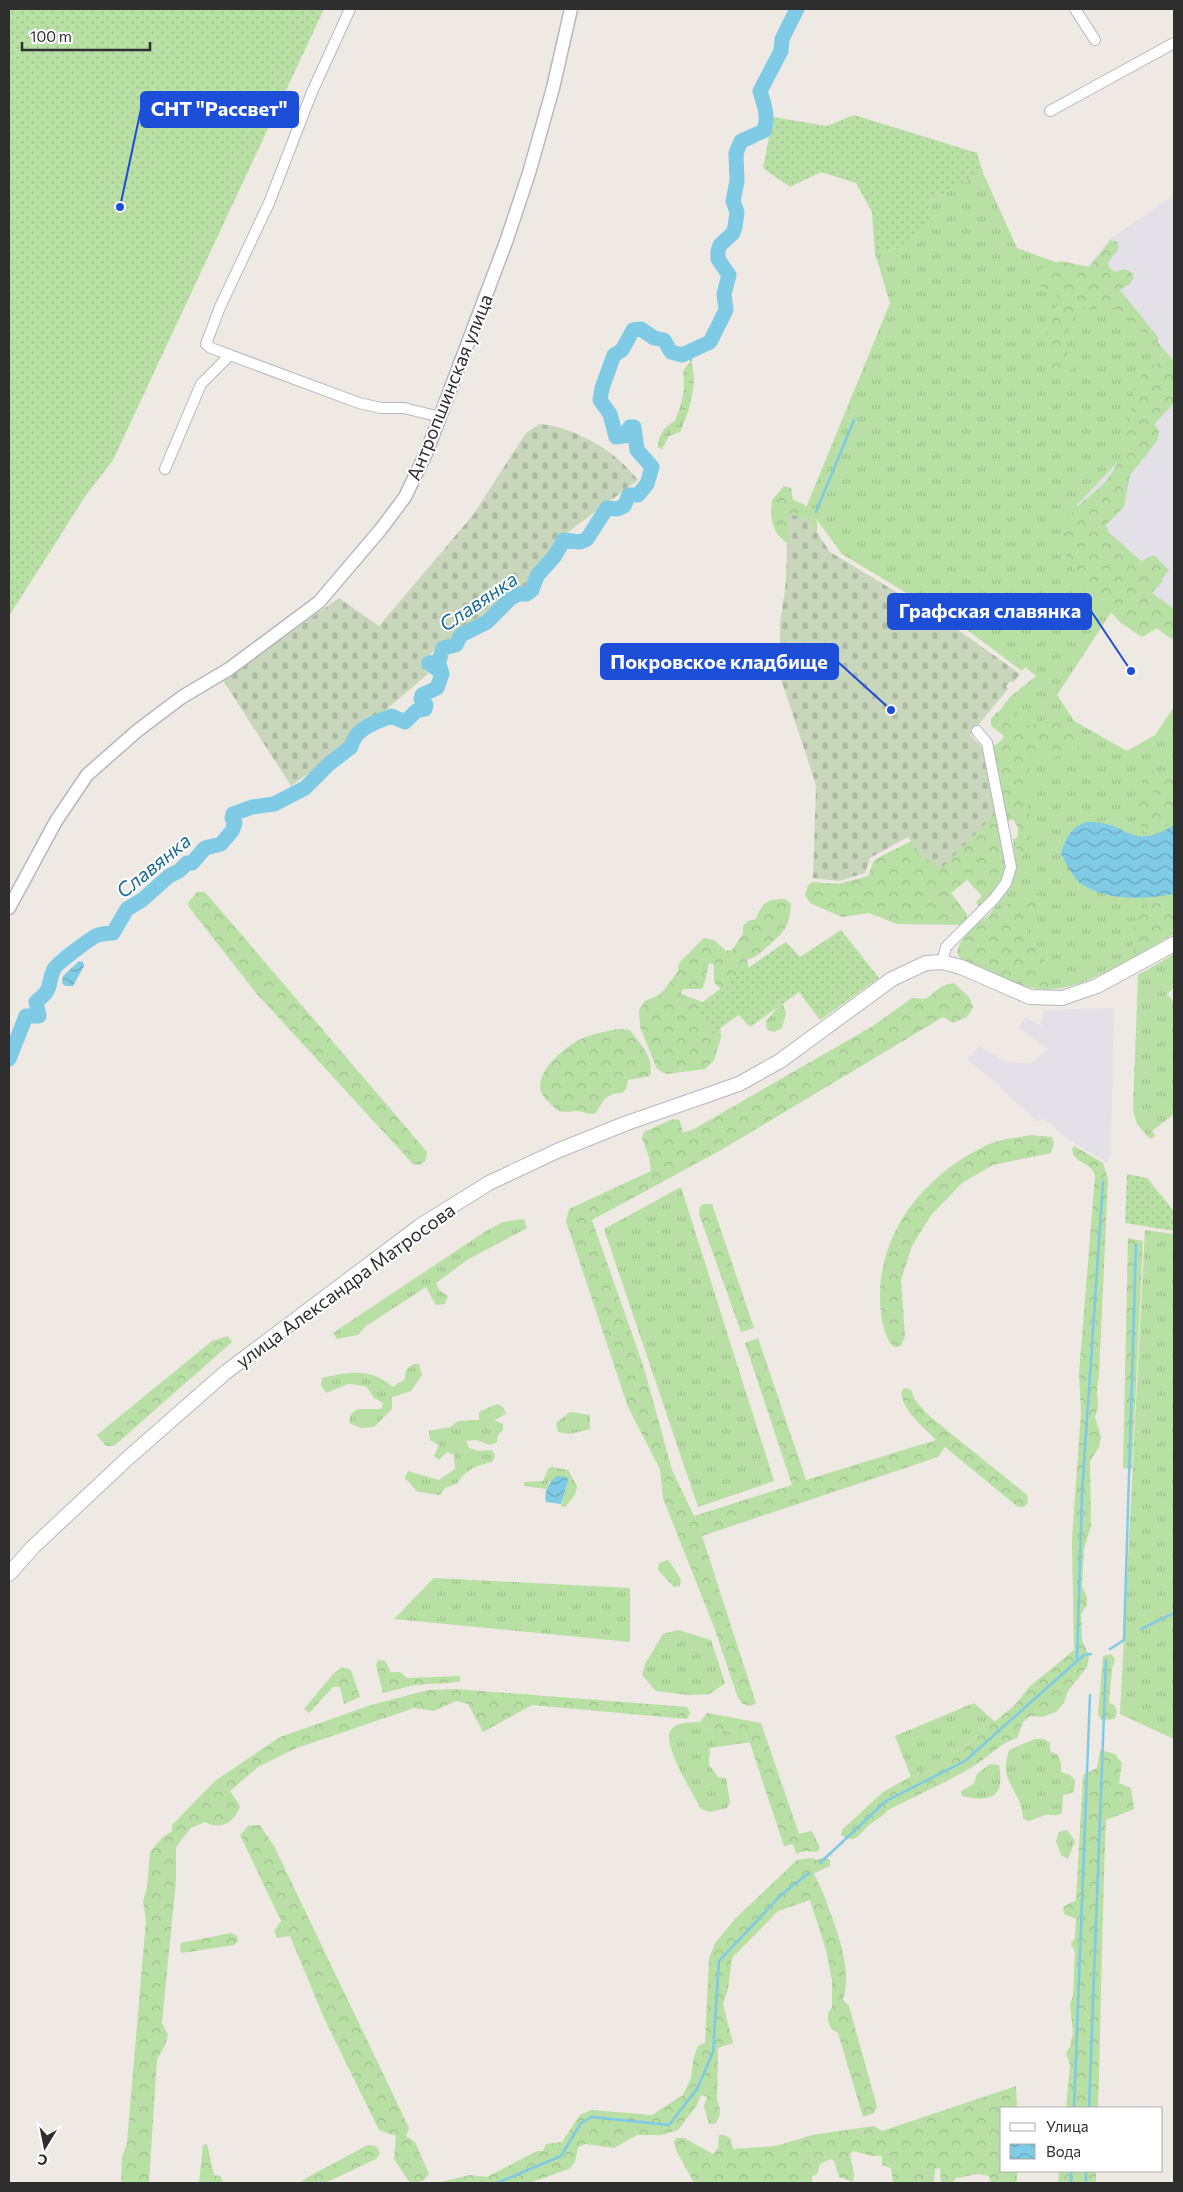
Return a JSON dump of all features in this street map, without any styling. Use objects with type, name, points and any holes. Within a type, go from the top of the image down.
[{"type":"main road","points":[[942,962],[961,967],[1030,997],[1062,998],[1097,986],[1174,944]]},
{"type":"main road","name":"улица Александра Матросова","points":[[9,1574],[33,1547],[114,1471],[226,1372],[420,1226],[489,1183],[557,1151],[627,1123],[739,1084],[780,1061],[892,979],[926,963],[942,962]]},
{"type":"street","points":[[350,9],[312,92],[269,203],[220,307],[206,344],[211,348],[359,403],[381,408],[404,408],[440,416]]},
{"type":"street","name":"Антропшинская улица","points":[[9,908],[56,821],[87,775],[137,731],[182,697],[229,669],[319,602],[381,529],[405,497],[427,452],[506,242],[554,88],[571,9]]},
{"type":"street","points":[[1075,9],[1095,40]]},
{"type":"street","points":[[1050,111],[1174,43]]},
{"type":"street","points":[[165,469],[201,384],[230,355]]},
{"type":"street","points":[[942,962],[946,948],[994,899],[1006,883],[1010,867],[987,743],[977,731]]},
{"type":"shaded area","points":[[1174,195],[1174,361],[1121,300],[1083,272],[1109,240]]},
{"type":"shaded area","points":[[1174,403],[1174,609],[1152,593],[1163,581],[1077,505]]},
{"type":"shaded area","points":[[1114,1008],[1111,1151],[1108,1163],[1069,1140],[1044,1119],[1036,1121],[988,1076],[967,1060],[979,1046],[1003,1061],[1030,1064],[1048,1049],[1018,1028],[1026,1017],[1041,1026],[1044,1010]]},
{"type":"green space","points":[[9,9],[324,9],[113,460],[84,498],[9,616]]},
{"type":"green space","points":[[854,115],[977,153],[983,173],[928,202],[935,220],[897,248],[875,253],[872,212],[856,183],[821,172],[790,187],[763,168],[773,117],[827,126]]},
{"type":"green space","points":[[983,173],[1017,248],[1083,272],[1121,300],[1174,361],[1174,403],[1077,505],[1163,581],[1152,593],[1174,609],[1174,635],[1172,639],[1118,602],[1057,695],[1074,721],[1127,751],[1155,735],[1174,707],[1174,934],[1109,971],[1073,985],[1055,989],[1039,989],[1021,985],[961,959],[957,953],[960,943],[989,915],[1011,886],[1016,869],[1013,839],[1020,837],[1006,735],[991,722],[1010,697],[1036,676],[1025,667],[1022,671],[966,629],[842,554],[814,516],[805,510],[890,303],[875,253],[897,248],[928,202]]},
{"type":"green space","points":[[1111,240],[1118,242],[1118,250],[1108,262],[1109,267],[1115,272],[1125,269],[1131,272],[1134,277],[1130,284],[1120,290],[1158,337],[1158,343],[1152,345],[1127,316],[1112,307],[1092,310],[1083,308],[1075,312],[1064,343],[1073,368],[1064,377],[1057,375],[1050,363],[1046,341],[1050,319],[1060,297],[1046,291],[1039,284],[1037,275],[1039,269],[1061,261],[1089,267]]},
{"type":"green space","points":[[691,360],[694,378],[692,397],[687,415],[680,432],[669,436],[662,449],[658,448],[662,432],[675,421],[684,391],[683,371]]},
{"type":"green space","points":[[1174,360],[1174,403],[1154,424],[1159,431],[1158,440],[1130,475],[1124,507],[1106,525],[1108,532],[1141,561],[1154,555],[1169,570],[1151,593],[1174,611],[1174,633],[1172,638],[1157,628],[1142,637],[1121,623],[1091,591],[1084,590],[1075,579],[1075,571],[1065,553],[1061,538],[1065,523],[1070,515],[1099,488],[1117,464],[1125,445],[1135,390],[1145,369],[1159,363]]},
{"type":"green space","points":[[539,424],[567,430],[594,442],[618,459],[638,480],[564,535],[539,566],[527,588],[505,597],[493,612],[456,639],[440,642],[424,663],[428,674],[323,763],[291,786],[223,680],[339,598],[379,626],[473,515],[526,433]]},
{"type":"green space","points":[[784,486],[791,488],[793,500],[810,509],[814,514],[817,524],[815,537],[790,544],[779,536],[772,520],[772,500]]},
{"type":"green space","points":[[788,514],[808,519],[830,552],[951,625],[1020,674],[1013,683],[1011,681],[1006,686],[1008,689],[970,735],[981,746],[995,814],[940,870],[919,852],[908,837],[870,858],[865,873],[839,881],[813,878],[816,785],[780,676],[780,623],[786,582]]},
{"type":"green space","points":[[1009,708],[1020,715],[1026,725],[1033,725],[1049,718],[1064,720],[1080,733],[1078,749],[1051,759],[1036,751],[1030,754],[1029,775],[1034,781],[1033,786],[1028,788],[1025,794],[1030,800],[1027,811],[1036,823],[1020,862],[1016,860],[1018,828],[1013,819],[1008,821],[1008,872],[981,909],[976,902],[982,896],[967,880],[951,893],[967,914],[966,920],[961,925],[897,924],[869,913],[842,917],[810,903],[805,895],[808,886],[812,882],[838,884],[868,876],[874,860],[919,837],[971,748],[994,745],[1004,736],[991,726],[991,719],[996,713]]},
{"type":"green space","points":[[1159,770],[1174,774],[1174,822],[1151,834],[1143,831],[1136,817],[1140,802],[1154,794],[1151,788],[1143,783],[1147,772]]},
{"type":"green space","points":[[1033,891],[1039,896],[1038,906],[1026,923],[1029,933],[1048,966],[1050,990],[1025,987],[961,959],[957,953],[961,942],[978,923]]},
{"type":"green space","points":[[197,892],[205,892],[427,1152],[426,1160],[420,1165],[413,1164],[256,993],[189,907],[188,903]]},
{"type":"green space","points":[[1174,897],[1174,934],[1134,956],[1133,931],[1137,915],[1149,905]]},
{"type":"green space","points":[[785,899],[791,904],[785,929],[760,953],[747,960],[749,970],[724,993],[714,982],[714,965],[709,963],[702,989],[683,989],[681,994],[705,1003],[720,1022],[721,1038],[714,1060],[705,1069],[666,1074],[657,1069],[640,1027],[639,1010],[645,1001],[659,995],[664,990],[678,971],[679,963],[704,938],[714,940],[726,951],[732,950],[743,934],[743,926],[748,921],[756,919],[763,905],[769,901]]},
{"type":"green space","points":[[841,930],[879,978],[820,1020],[799,992],[750,1027],[739,1015],[713,1033],[694,1009],[739,974],[786,942],[800,957]]},
{"type":"green space","points":[[1174,954],[1174,988],[1167,994],[1174,1002],[1174,1114],[1152,1131],[1155,1136],[1150,1139],[1137,1124],[1133,1110],[1138,975]]},
{"type":"green space","points":[[954,983],[969,997],[973,1007],[967,1017],[953,1023],[943,1017],[721,1150],[592,1220],[644,1368],[672,1470],[694,1516],[792,1485],[745,1343],[758,1338],[806,1480],[936,1440],[906,1407],[901,1393],[904,1388],[911,1390],[915,1400],[927,1414],[1027,1495],[1028,1502],[1024,1507],[1018,1507],[945,1447],[938,1457],[702,1536],[756,1703],[750,1706],[743,1704],[738,1698],[714,1627],[663,1498],[660,1469],[628,1407],[566,1221],[569,1209],[651,1171],[649,1157],[642,1138],[644,1132],[673,1119],[680,1120],[683,1133],[694,1129],[873,1026],[912,998],[926,999],[942,986]]},
{"type":"green space","points":[[780,1005],[783,1005],[786,1013],[782,1028],[774,1032],[767,1030],[766,1021]]},
{"type":"green space","points":[[618,1029],[630,1030],[642,1046],[649,1057],[650,1076],[628,1080],[626,1089],[622,1093],[613,1094],[606,1098],[596,1113],[559,1111],[546,1099],[541,1090],[541,1081],[545,1071],[560,1053],[580,1040],[591,1035]]},
{"type":"green space","points":[[1031,1135],[1052,1137],[1054,1143],[1051,1153],[993,1165],[962,1183],[931,1215],[912,1246],[901,1280],[905,1336],[901,1346],[894,1347],[884,1330],[880,1294],[882,1270],[889,1246],[899,1225],[927,1187],[966,1157],[992,1143]]},
{"type":"green space","points":[[1074,1146],[1103,1163],[1108,1179],[1097,1388],[1098,1407],[1095,1417],[1101,1437],[1099,1447],[1090,1461],[1091,1526],[1084,1549],[1082,1587],[1087,1597],[1087,1605],[1081,1614],[1082,1640],[1089,1656],[1087,1667],[1068,1691],[1064,1703],[1056,1712],[1042,1717],[1030,1716],[1023,1722],[1017,1738],[1006,1743],[965,1771],[888,1810],[856,1838],[846,1838],[841,1835],[842,1830],[883,1792],[965,1746],[1015,1705],[1029,1687],[1074,1650],[1072,1539],[1081,1413],[1079,1373],[1095,1176],[1090,1168],[1079,1161],[1073,1154],[1072,1149]]},
{"type":"green space","points":[[1127,1174],[1147,1178],[1174,1211],[1174,1231],[1125,1223]]},
{"type":"green space","points":[[681,1187],[774,1481],[698,1507],[604,1229]]},
{"type":"green space","points":[[712,1204],[754,1328],[741,1332],[699,1214],[700,1206]]},
{"type":"green space","points":[[524,1219],[527,1228],[467,1260],[436,1283],[439,1290],[448,1296],[445,1304],[436,1305],[426,1287],[366,1326],[358,1335],[337,1339],[333,1333],[486,1231],[503,1222]]},
{"type":"green space","points":[[1145,1230],[1174,1234],[1174,1739],[1120,1714]]},
{"type":"green space","points":[[1128,1238],[1143,1241],[1132,1469],[1123,1468]]},
{"type":"green space","points":[[228,1336],[232,1342],[114,1446],[106,1446],[97,1435],[212,1341]]},
{"type":"green space","points":[[414,1364],[419,1364],[422,1375],[411,1391],[392,1397],[392,1409],[374,1427],[361,1428],[349,1423],[351,1414],[358,1409],[381,1409],[383,1403],[374,1398],[366,1386],[348,1384],[326,1393],[321,1385],[322,1378],[359,1373],[376,1376],[393,1387],[405,1379],[406,1370]]},
{"type":"green space","points":[[497,1404],[503,1407],[506,1414],[494,1420],[503,1424],[503,1430],[498,1435],[497,1442],[490,1445],[476,1440],[466,1441],[469,1448],[478,1451],[492,1450],[495,1456],[492,1462],[477,1466],[464,1475],[458,1483],[445,1488],[440,1495],[418,1492],[405,1478],[408,1471],[439,1480],[455,1469],[454,1455],[447,1452],[439,1460],[434,1456],[439,1445],[430,1440],[429,1431],[450,1427],[458,1421],[479,1420],[479,1412]]},
{"type":"green space","points":[[570,1412],[590,1415],[590,1429],[570,1434],[558,1432],[556,1423]]},
{"type":"green space","points":[[552,1467],[568,1470],[577,1486],[575,1495],[565,1507],[561,1506],[568,1481],[549,1481],[547,1489],[524,1486],[524,1482],[543,1481],[548,1469]]},
{"type":"green space","points":[[668,1560],[681,1579],[680,1586],[674,1587],[658,1570],[659,1563]]},
{"type":"green space","points":[[434,1578],[630,1588],[630,1642],[394,1619]]},
{"type":"green space","points":[[678,1630],[711,1640],[725,1683],[710,1694],[689,1695],[656,1691],[642,1675],[645,1664],[663,1634]]},
{"type":"green space","points":[[1111,1654],[1115,1659],[1112,1669],[1109,1703],[1114,1705],[1117,1711],[1115,1719],[1101,1720],[1098,1714],[1103,1656]]},
{"type":"green space","points":[[378,1660],[385,1661],[391,1672],[400,1672],[407,1678],[460,1676],[460,1682],[415,1685],[383,1693],[376,1665]]},
{"type":"green space","points":[[342,1667],[351,1670],[360,1697],[344,1704],[340,1687],[333,1687],[309,1713],[304,1709],[333,1674]]},
{"type":"green space","points":[[456,1689],[687,1707],[690,1713],[687,1719],[532,1705],[483,1732],[468,1704],[456,1701],[434,1711],[414,1708],[294,1749],[258,1767],[230,1791],[240,1806],[235,1817],[221,1825],[210,1825],[205,1822],[191,1828],[176,1847],[176,1880],[162,2023],[168,2035],[157,2059],[149,2183],[121,2183],[122,2158],[127,2143],[146,1920],[143,1901],[147,1888],[150,1852],[163,1837],[172,1831],[172,1825],[215,1781],[280,1737],[371,1705],[428,1690]]},
{"type":"green space","points":[[974,1703],[995,1722],[965,1746],[911,1777],[895,1736]]},
{"type":"green space","points":[[707,1713],[761,1723],[799,1834],[812,1831],[820,1848],[817,1852],[804,1851],[796,1854],[793,1844],[784,1846],[747,1734],[704,1728],[700,1722]]},
{"type":"green space","points":[[700,1722],[704,1728],[747,1734],[751,1742],[710,1748],[709,1765],[718,1777],[726,1778],[730,1802],[727,1808],[709,1812],[701,1809],[686,1782],[674,1757],[669,1737],[671,1730],[677,1725]]},
{"type":"green space","points":[[1035,1739],[1044,1739],[1050,1743],[1050,1751],[1058,1755],[1061,1763],[1061,1772],[1070,1775],[1075,1780],[1074,1792],[1063,1795],[1062,1813],[1044,1815],[1027,1821],[1023,1818],[1018,1799],[1008,1779],[1006,1762],[1009,1750]]},
{"type":"green space","points":[[1100,1750],[1115,1754],[1122,1763],[1119,1783],[1131,1788],[1134,1809],[1106,1820],[1098,2107],[1066,2107],[1070,2065],[1066,2052],[1070,2047],[1073,2033],[1070,2004],[1073,1996],[1075,1952],[1071,1944],[1075,1937],[1076,1919],[1064,1914],[1063,1907],[1076,1900],[1083,1775],[1097,1768]]},
{"type":"green space","points":[[990,1764],[999,1765],[1000,1784],[998,1791],[988,1798],[981,1799],[962,1796],[961,1791],[974,1784],[977,1774]]},
{"type":"green space","points":[[260,1825],[274,1846],[409,2128],[406,2136],[415,2142],[429,2174],[423,2181],[410,2183],[394,2159],[396,2136],[379,2130],[324,2018],[290,1936],[277,1938],[274,1931],[281,1921],[240,1835],[248,1826]]},
{"type":"green space","points":[[1067,1830],[1075,1841],[1068,1859],[1061,1855],[1056,1841],[1059,1832]]},
{"type":"green space","points":[[825,1857],[830,1860],[830,1866],[814,1873],[824,1895],[842,1948],[846,1974],[843,2000],[849,2006],[877,2107],[874,2113],[863,2117],[838,2033],[831,2028],[828,2021],[828,2013],[832,2007],[832,1980],[826,1950],[810,1900],[778,1911],[732,1958],[728,1989],[723,2004],[733,2043],[718,2048],[717,2101],[720,2112],[715,2124],[709,2124],[704,2106],[707,2097],[701,2095],[697,2105],[678,2130],[661,2135],[637,2135],[614,2148],[586,2144],[578,2147],[575,2162],[569,2169],[529,2183],[437,2183],[470,2175],[487,2177],[537,2151],[543,2151],[546,2144],[562,2142],[580,2115],[592,2110],[652,2115],[683,2095],[691,2078],[693,2060],[698,2046],[705,2043],[709,1959],[715,1943],[735,1919],[797,1860],[811,1858],[817,1860]]},
{"type":"green space","points":[[231,1933],[237,1936],[238,1941],[234,1945],[182,1953],[180,1950],[181,1943]]},
{"type":"green space","points":[[1016,2086],[1017,2107],[1000,2107],[1000,2172],[1017,2172],[1017,2183],[991,2183],[989,2176],[978,2174],[956,2178],[953,2183],[941,2183],[940,2168],[935,2169],[934,2183],[893,2183],[891,2168],[882,2165],[882,2156],[872,2156],[853,2151],[850,2154],[854,2175],[853,2182],[839,2177],[834,2161],[831,2159],[820,2164],[817,2174],[812,2177],[812,2183],[694,2183],[674,2143],[676,2138],[684,2138],[713,2154],[718,2148],[719,2135],[730,2138],[733,2149],[776,2146],[812,2135],[874,2126],[882,2131]]},
{"type":"green space","points":[[207,2144],[214,2175],[220,2176],[224,2183],[199,2183],[203,2145]]},
{"type":"green space","points":[[368,2145],[376,2146],[380,2153],[376,2159],[325,2183],[300,2183],[308,2177]]},
{"type":"green space","points":[[1059,2172],[1096,2172],[1096,2183],[1058,2183]]},
{"type":"water","points":[[1087,822],[1113,826],[1138,836],[1159,833],[1174,825],[1174,894],[1126,898],[1102,893],[1080,883],[1061,854],[1064,844],[1073,830]]},
{"type":"water","points":[[79,961],[83,962],[84,966],[73,986],[65,986],[62,983],[63,976]]},
{"type":"water","points":[[557,1476],[567,1477],[568,1481],[561,1504],[546,1502],[545,1498],[547,1487]]},
{"type":"waterway","name":"Славянка","points":[[9,1059],[26,1016],[39,1016],[36,1002],[46,993],[54,969],[61,962],[94,937],[113,933],[127,909],[142,900],[187,863],[192,863],[205,848],[221,844],[232,831],[235,823],[232,818],[233,814],[252,807],[274,804],[305,788],[329,764],[351,747],[357,735],[366,727],[391,716],[405,722],[416,711],[425,709],[426,705],[421,699],[422,695],[437,688],[442,674],[440,667],[435,668],[429,663],[439,661],[443,648],[456,645],[461,635],[487,622],[511,598],[518,594],[527,594],[532,590],[537,576],[554,557],[564,540],[580,542],[587,539],[607,508],[617,509],[624,506],[629,495],[638,495],[647,484],[652,467],[637,450],[634,427],[630,427],[624,436],[616,437],[610,414],[600,400],[602,388],[614,355],[622,350],[633,330],[641,329],[654,338],[664,340],[671,352],[682,355],[710,342],[726,310],[724,294],[729,275],[718,259],[718,251],[720,245],[733,233],[735,227],[737,212],[733,201],[737,181],[736,153],[741,141],[764,131],[766,115],[760,91],[781,51],[782,39],[797,9]]},
{"type":"waterway","points":[[686,353],[691,360]]},
{"type":"waterway","points":[[816,512],[854,420]]},
{"type":"waterway","points":[[1077,1661],[1082,1493],[1103,1182]]},
{"type":"waterway","points":[[1110,1649],[1124,1640],[1136,1245]]},
{"type":"waterway","points":[[1141,1629],[1174,1613]]},
{"type":"waterway","points":[[820,1863],[886,1801],[965,1761],[1084,1655],[1091,1654]]},
{"type":"waterway","points":[[1089,2107],[1106,1660]]},
{"type":"waterway","points":[[1074,2107],[1090,1695]]},
{"type":"waterway","points":[[497,2183],[561,2156],[581,2123],[592,2117],[669,2125],[697,2089],[713,2052],[719,1961],[781,1895],[809,1873]]},
{"type":"waterway","points":[[1071,2172],[1071,2183]]},
{"type":"waterway","points":[[1086,2172],[1086,2183]]},
{"type":"place","name":"СНТ \"Рассвет\"","points":[[120,207]]},
{"type":"place","name":"Графская славянка","points":[[1131,671]]},
{"type":"place","name":"Покровское кладбище","points":[[891,710]]}]
